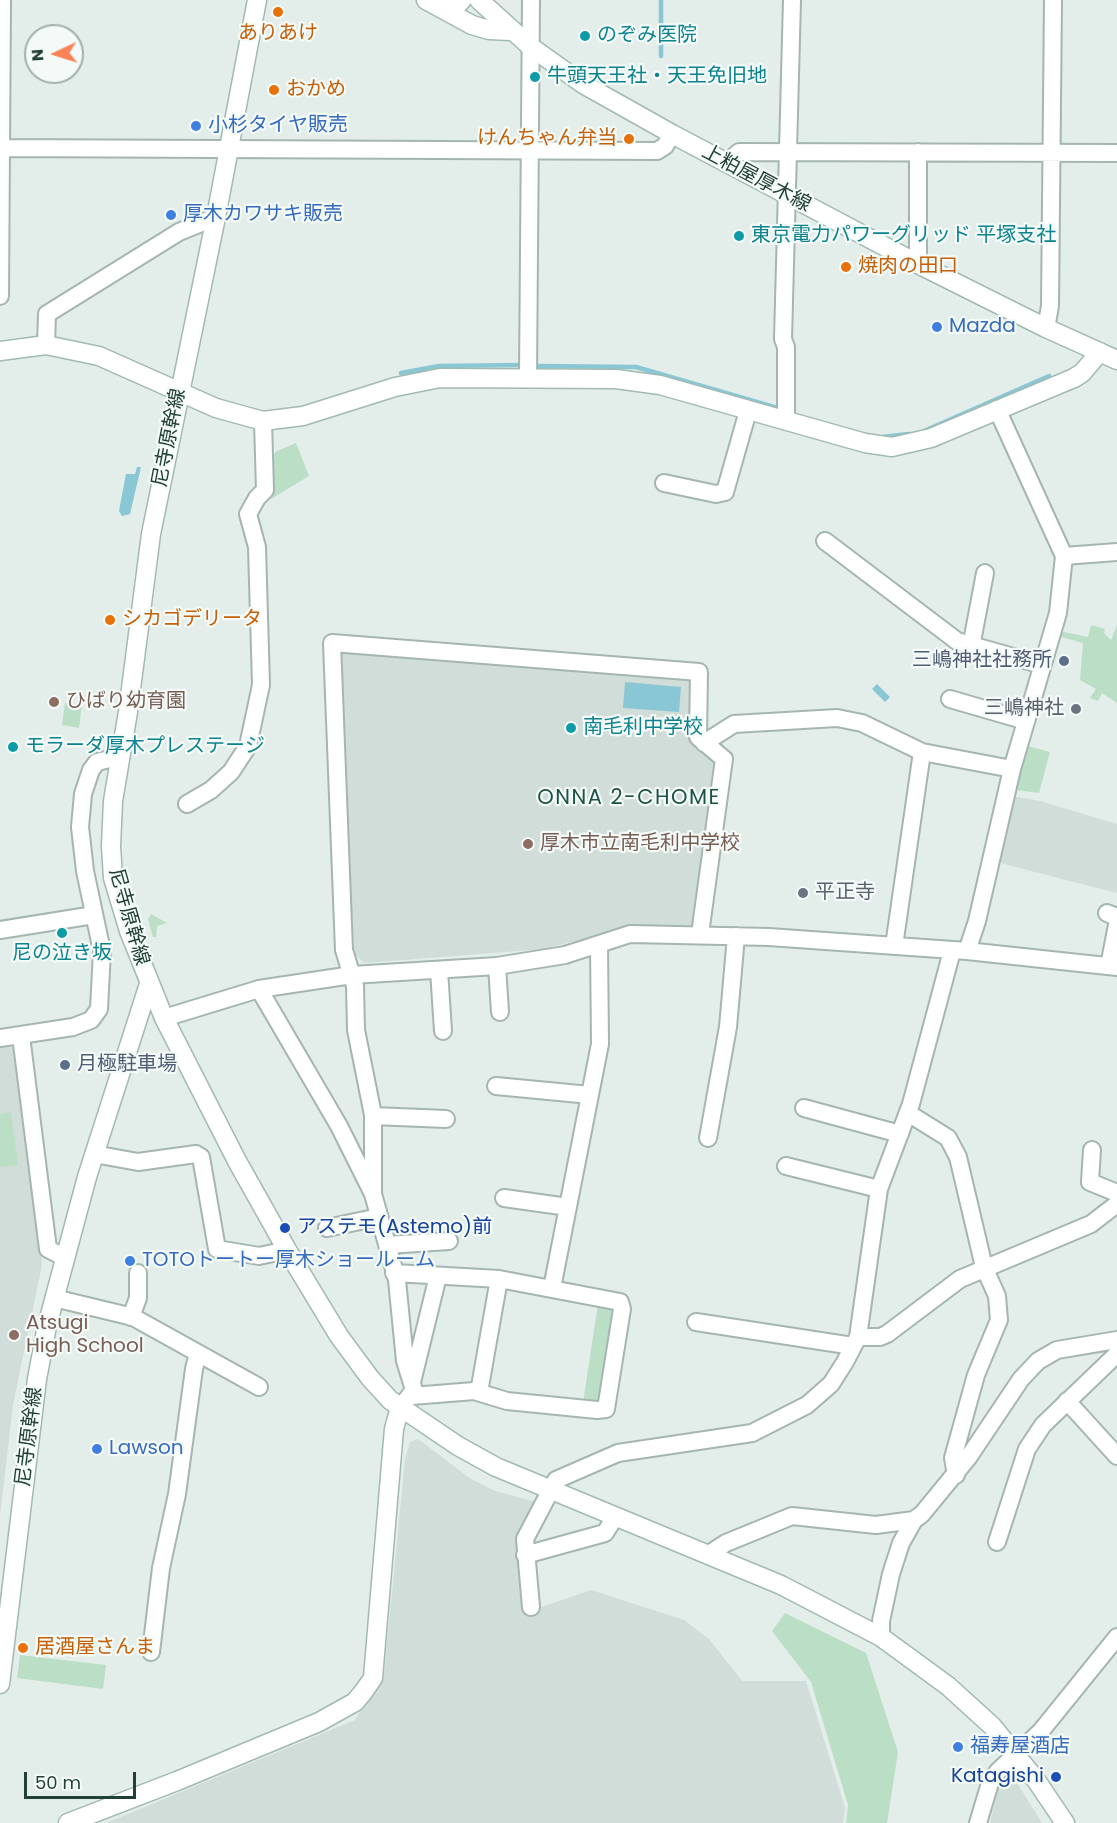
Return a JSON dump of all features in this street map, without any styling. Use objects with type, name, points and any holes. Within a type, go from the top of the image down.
[{"type":"street","points":[[0,296],[2,0]]},
{"type":"street","name":"尼寺原幹線","points":[[0,1684],[37,1379],[54,1298],[94,1154],[149,984],[129,931],[113,878],[111,846],[119,757],[128,712],[144,580],[257,0]]},
{"type":"street","points":[[430,3],[456,6],[462,0]]},
{"type":"street","name":"上粕屋厚木線","points":[[479,0],[511,31],[583,84],[672,134],[918,264],[1046,328],[1117,360]]},
{"type":"street","points":[[528,377],[531,0]]},
{"type":"street","points":[[786,421],[786,347],[783,339],[792,0]]},
{"type":"street","points":[[1046,328],[1050,306],[1053,0]]},
{"type":"street","points":[[430,3],[472,25],[489,30],[511,31]]},
{"type":"street","points":[[1,148],[657,151],[665,146],[672,134]]},
{"type":"street","points":[[727,163],[739,152],[1117,153]]},
{"type":"street","points":[[918,152],[918,264]]},
{"type":"street","points":[[46,345],[47,314],[179,232],[216,217]]},
{"type":"street","points":[[0,351],[46,345],[99,356],[216,408],[263,422],[324,411],[360,397],[419,381],[461,376],[640,381],[865,444],[892,447],[931,438],[1074,378],[1082,373],[1100,352]]},
{"type":"street","points":[[531,1607],[525,1539],[556,1480],[618,1453],[752,1433],[807,1405],[831,1384],[855,1342],[879,1189],[908,1113],[959,951],[977,921],[1012,769],[1058,613],[1064,556],[997,409]]},
{"type":"street","points":[[664,483],[716,494],[725,492],[748,411]]},
{"type":"street","points":[[188,804],[211,790],[231,771],[248,746],[261,685],[258,548],[248,514],[257,498],[265,490],[263,422]]},
{"type":"street","points":[[834,543],[957,641],[971,647],[1042,665]]},
{"type":"street","points":[[1064,556],[1117,552]]},
{"type":"street","points":[[971,647],[985,573]]},
{"type":"street","points":[[373,1194],[373,1116],[356,1030],[352,975],[344,951],[332,643],[699,672],[698,737],[724,759],[700,934]]},
{"type":"street","points":[[950,699],[1026,722]]},
{"type":"street","points":[[704,743],[734,724],[837,718],[862,723],[922,752],[1012,769]]},
{"type":"street","points":[[894,946],[922,752]]},
{"type":"street","points":[[0,1038],[73,1027],[91,1020],[99,1009],[102,951],[80,827],[82,794],[86,780],[97,762],[119,757]]},
{"type":"street","points":[[0,930],[94,915]]},
{"type":"street","points":[[164,1018],[260,989],[352,975],[497,966],[565,955],[630,934],[700,934],[894,946],[1113,967],[1114,918]]},
{"type":"street","points":[[708,1138],[728,1027],[736,936]]},
{"type":"street","points":[[552,1288],[600,1044],[599,945]]},
{"type":"street","points":[[497,966],[500,1012]]},
{"type":"street","points":[[439,970],[443,1031]]},
{"type":"street","points":[[149,984],[237,1161],[287,1250],[357,1361],[382,1391],[408,1395],[478,1392],[507,1401],[597,1410],[606,1408],[620,1302],[499,1279],[394,1273]]},
{"type":"street","points":[[260,989],[339,1126],[373,1194],[397,1280],[408,1395],[458,1446],[486,1461],[781,1586],[881,1637],[948,1686],[984,1718],[1017,1755],[1065,1823]]},
{"type":"street","points":[[21,1036],[48,1249],[64,1257]]},
{"type":"street","points":[[496,1086],[519,1082],[590,1095]]},
{"type":"street","points":[[804,1108],[900,1134]]},
{"type":"street","points":[[908,1113],[948,1138],[958,1157],[984,1267],[997,1296],[999,1320],[976,1375],[953,1458],[956,1475]]},
{"type":"street","points":[[373,1116],[446,1119]]},
{"type":"street","points":[[1092,1150],[1090,1182],[1117,1193]]},
{"type":"street","points":[[94,1154],[138,1162],[196,1154],[201,1158],[217,1249],[259,1256],[287,1250]]},
{"type":"street","points":[[786,1166],[879,1189]]},
{"type":"street","points":[[504,1198],[568,1207]]},
{"type":"street","points":[[696,1322],[855,1342],[880,1337],[960,1279],[984,1267],[1099,1222],[1117,1204]]},
{"type":"street","points":[[327,1228],[380,1217]]},
{"type":"street","points":[[387,1245],[449,1241]]},
{"type":"street","points":[[131,1317],[138,1298],[138,1273]]},
{"type":"street","points":[[68,1823],[319,1722],[355,1702],[364,1691],[373,1677],[393,1429],[408,1395],[438,1275]]},
{"type":"street","points":[[478,1392],[499,1279]]},
{"type":"street","points":[[54,1298],[131,1317],[259,1387]]},
{"type":"street","points":[[881,1637],[881,1621],[891,1574],[901,1543],[914,1520],[956,1475],[1021,1379],[1038,1361],[1070,1347],[1117,1340]]},
{"type":"street","points":[[151,1652],[161,1568],[177,1494],[198,1353]]},
{"type":"street","points":[[997,1542],[1027,1449],[1043,1425],[1117,1354]]},
{"type":"street","points":[[1067,1401],[1117,1456]]},
{"type":"street","points":[[709,1554],[726,1543],[792,1516],[876,1525],[914,1520]]},
{"type":"street","points":[[525,1555],[605,1533],[615,1517]]},
{"type":"street","points":[[978,1823],[990,1783],[1041,1731],[1117,1637]]},
{"type":"shaded area","name":"厚木市立南毛利中学校","points":[[339,647],[686,673],[693,680],[693,738],[719,761],[697,928],[625,928],[544,949],[364,963],[354,953]]},
{"type":"shaded area","points":[[1011,796],[1040,801],[1117,824],[1117,893],[996,862]]},
{"type":"shaded area","name":"Atsugi High School","points":[[21,1046],[42,1265],[13,1405],[0,1515],[0,1048]]},
{"type":"shaded area","points":[[418,1439],[471,1479],[495,1491],[537,1502],[525,1601],[539,1608],[591,1590],[684,1620],[709,1639],[742,1681],[806,1681],[845,1808],[843,1823],[106,1823],[355,1720],[384,1674],[405,1460],[410,1442]]},
{"type":"shaded area","points":[[1010,1778],[1014,1778],[1042,1823],[990,1823],[999,1786]]},
{"type":"green space","points":[[296,443],[309,476],[271,499],[270,458],[277,451]]},
{"type":"green space","points":[[1091,625],[1105,629],[1104,633],[1111,640],[1117,625],[1117,703],[1102,693],[1098,701],[1090,698],[1096,689],[1080,680],[1083,643],[1058,636],[1059,631],[1088,637]]},
{"type":"green space","points":[[65,703],[82,705],[79,728],[62,725]]},
{"type":"green space","points":[[1028,746],[1050,752],[1039,793],[1016,790]]},
{"type":"green space","points":[[151,914],[167,923],[157,926],[156,937],[153,937],[148,919]]},
{"type":"green space","points":[[11,1112],[18,1165],[0,1167],[0,1114]]},
{"type":"green space","points":[[598,1304],[618,1307],[604,1405],[583,1403]]},
{"type":"green space","points":[[785,1613],[866,1653],[898,1752],[887,1823],[846,1823],[848,1805],[811,1682],[772,1631]]},
{"type":"green space","points":[[20,1655],[106,1665],[103,1689],[17,1678]]},
{"type":"water","points":[[137,467],[141,467],[130,514],[122,516],[119,511],[126,474],[135,474]]},
{"type":"water","points":[[625,682],[681,687],[679,712],[623,708]]},
{"type":"water","points":[[877,684],[890,697],[885,702],[872,689]]},
{"type":"waterway","points":[[661,0],[661,56]]},
{"type":"waterway","points":[[401,373],[439,366],[522,365]]},
{"type":"waterway","points":[[536,366],[636,367],[781,409]]},
{"type":"waterway","points":[[924,431],[1049,376]]},
{"type":"waterway","points":[[882,437],[909,434]]},
{"type":"place","name":"ありあけ","points":[[278,12]]},
{"type":"place","name":"のぞみ医院","points":[[585,36]]},
{"type":"place","name":"牛頭天王社・天王免旧地","points":[[535,77]]},
{"type":"place","name":"おかめ","points":[[274,90]]},
{"type":"place","name":"小杉タイヤ販売","points":[[196,126]]},
{"type":"place","name":"けんちゃん弁当","points":[[629,139]]},
{"type":"place","name":"厚木カワサキ販売","points":[[171,215]]},
{"type":"place","name":"東京電力パワーグリッド 平塚支社","points":[[739,236]]},
{"type":"place","name":"焼肉の田口","points":[[846,267]]},
{"type":"place","name":"Mazda","points":[[937,327]]},
{"type":"place","name":"シカゴデリータ","points":[[110,620]]},
{"type":"place","name":"三嶋神社社務所","points":[[1064,661]]},
{"type":"place","name":"ひばり幼育園","points":[[54,702]]},
{"type":"place","name":"三嶋神社","points":[[1076,709]]},
{"type":"place","name":"南毛利中学校","points":[[571,728]]},
{"type":"place","name":"モラーダ厚木プレステージ","points":[[13,747]]},
{"type":"place","name":"厚木市立南毛利中学校","points":[[528,844]]},
{"type":"place","name":"平正寺","points":[[803,893]]},
{"type":"place","name":"尼の泣き坂","points":[[62,933]]},
{"type":"place","name":"月極駐車場","points":[[65,1065]]},
{"type":"place","name":"アステモ(Astemo)前","points":[[285,1228]]},
{"type":"place","name":"TOTOトートー厚木ショールーム","points":[[130,1261]]},
{"type":"place","name":"Atsugi High School","points":[[14,1335]]},
{"type":"place","name":"Lawson","points":[[97,1449]]},
{"type":"place","name":"居酒屋さんま","points":[[23,1648]]},
{"type":"place","name":"福寿屋酒店","points":[[958,1747]]},
{"type":"place","name":"Katagishi","points":[[1056,1777]]},
{"type":"district","name":"ONNA 2-CHOME","points":[[629,799]]}]
